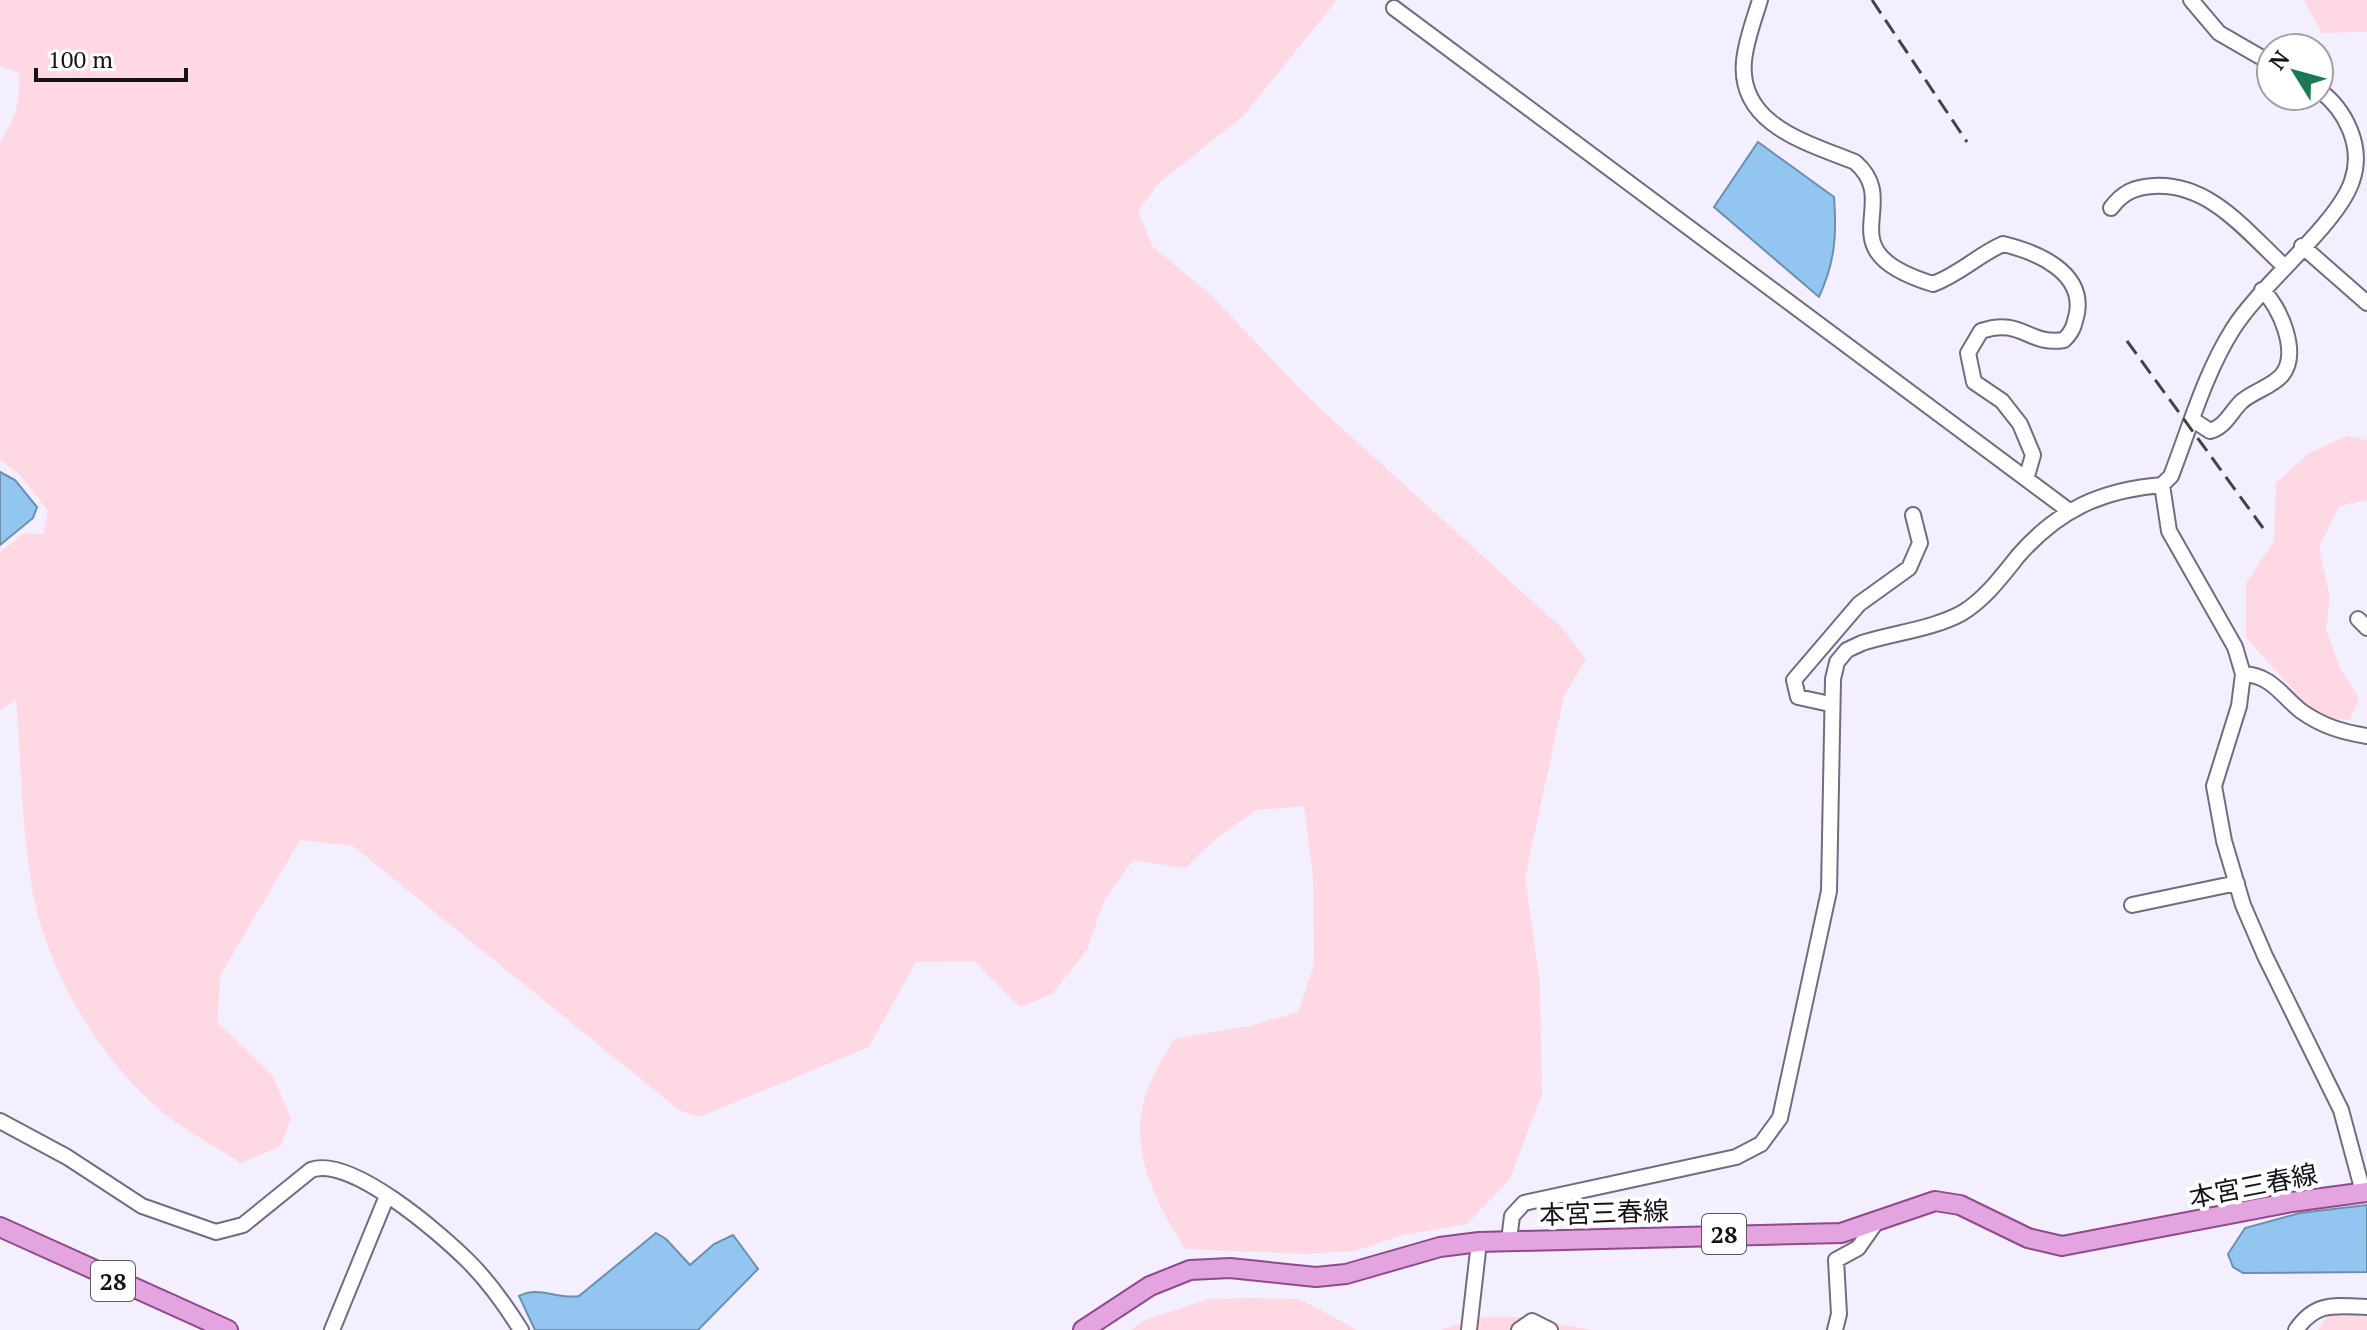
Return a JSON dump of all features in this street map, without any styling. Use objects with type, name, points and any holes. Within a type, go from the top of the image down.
[{"type":"main road","name":"本宮三春線","points":[[1083,1330],[1150,1286],[1190,1270],[1230,1268],[1316,1277],[1346,1274],[1440,1247],[1479,1242],[1759,1233],[1820,1235],[1841,1233],[1920,1204],[1950,1202],[2028,1238],[2062,1246],[2292,1202],[2365,1192]]},
{"type":"main road","name":"28","points":[[0,1227],[228,1330]]},
{"type":"street","points":[[1760,0],[1743,62],[1752,99],[1775,127],[1855,162],[1865,171],[1874,192],[1869,230],[1871,244],[1889,264],[1933,284],[1954,276],[1987,251],[2003,244],[2041,258],[2062,271],[2076,288],[2079,300],[2074,330],[2064,340],[2041,341],[2021,329],[1997,326],[1981,331],[1968,353],[1974,382],[2002,401],[2020,424],[2033,455],[2027,476]]},
{"type":"street","points":[[2191,0],[2219,33],[2255,54]]},
{"type":"street","points":[[1394,8],[2027,476],[2068,510]]},
{"type":"street","points":[[1509,1240],[1512,1216],[1524,1203],[1736,1157],[1761,1144],[1780,1118],[1829,891],[1830,704],[1837,662],[1847,650],[1962,612],[1992,588],[2036,535],[2068,510],[2137,487],[2162,485],[2171,476],[2220,351],[2262,290],[2343,200],[2352,181],[2361,148],[2342,110],[2335,104]]},
{"type":"street","points":[[2111,208],[2126,192],[2144,187],[2170,186],[2196,191],[2284,266]]},
{"type":"street","points":[[2302,246],[2367,303]]},
{"type":"street","points":[[2193,420],[2210,431],[2218,429],[2244,399],[2280,378],[2285,370],[2286,333],[2262,290]]},
{"type":"street","points":[[2162,485],[2169,531],[2235,647],[2243,674],[2239,706],[2214,786],[2217,813],[2237,883],[2265,956],[2341,1110],[2365,1192]]},
{"type":"street","points":[[1830,704],[1798,697],[1794,680],[1859,604],[1909,568],[1920,543],[1913,515]]},
{"type":"street","points":[[2243,674],[2267,680],[2299,709],[2331,729],[2367,736]]},
{"type":"street","points":[[2132,905],[2237,883]]},
{"type":"street","points":[[0,1121],[67,1157],[142,1206],[216,1232],[243,1225],[311,1170],[324,1165],[349,1171],[387,1196],[469,1262],[508,1309],[521,1330]]},
{"type":"street","points":[[332,1330],[387,1196]]},
{"type":"street","points":[[1835,1330],[1839,1314],[1836,1260],[1858,1248],[1877,1221]]},
{"type":"street","points":[[1469,1330],[1479,1242]]},
{"type":"street","points":[[2296,1330],[2306,1315],[2317,1309],[2367,1307]]},
{"type":"street","points":[[1519,1330],[1532,1321],[1550,1330]]},
{"type":"shaded area","points":[[0,0],[1337,0],[1243,116],[1159,183],[1138,211],[1153,247],[1209,293],[1311,400],[1563,629],[1586,659],[1564,696],[1525,878],[1540,984],[1542,1093],[1510,1179],[1467,1224],[1400,1236],[1355,1251],[1309,1254],[1185,1249],[1163,1211],[1147,1172],[1140,1131],[1148,1088],[1174,1039],[1250,1026],[1298,1012],[1314,965],[1313,876],[1304,806],[1257,810],[1219,836],[1185,868],[1133,860],[1104,901],[1087,950],[1052,994],[1020,1007],[974,961],[916,962],[869,1047],[699,1117],[679,1110],[353,846],[300,840],[221,974],[217,1022],[273,1076],[291,1118],[281,1146],[241,1163],[174,1121],[131,1081],[92,1032],[75,1005],[49,949],[29,868],[16,699],[0,710],[0,552],[24,533],[43,534],[48,511],[20,475],[0,460],[0,142],[16,109],[19,73],[0,66]]},
{"type":"shaded area","points":[[2304,0],[2367,0],[2367,32],[2321,32]]},
{"type":"shaded area","points":[[2346,436],[2367,440],[2367,500],[2339,506],[2319,547],[2330,597],[2326,629],[2340,668],[2359,698],[2350,720],[2319,718],[2246,638],[2246,583],[2274,541],[2276,483],[2308,454]]},
{"type":"shaded area","points":[[1209,1299],[1300,1299],[1357,1330],[1132,1330],[1140,1322]]},
{"type":"shaded area","points":[[2367,1312],[2367,1330],[2318,1330],[2328,1315]]},
{"type":"shaded area","points":[[1484,1317],[1519,1317],[1593,1330],[1439,1330]]},
{"type":"water","points":[[1758,142],[1834,197],[1834,248],[1819,297],[1714,207]]},
{"type":"water","points":[[0,472],[15,480],[37,507],[33,518],[0,545]]},
{"type":"water","points":[[2367,1205],[2367,1272],[2243,1273],[2233,1267],[2228,1254],[2245,1228],[2300,1213]]},
{"type":"water","points":[[656,1233],[666,1239],[690,1265],[714,1244],[733,1235],[758,1269],[698,1330],[535,1330],[519,1296],[541,1292],[579,1296]]},
{"type":"railway","points":[[1872,0],[1967,142]]},
{"type":"railway","points":[[2127,341],[2263,528]]}]
